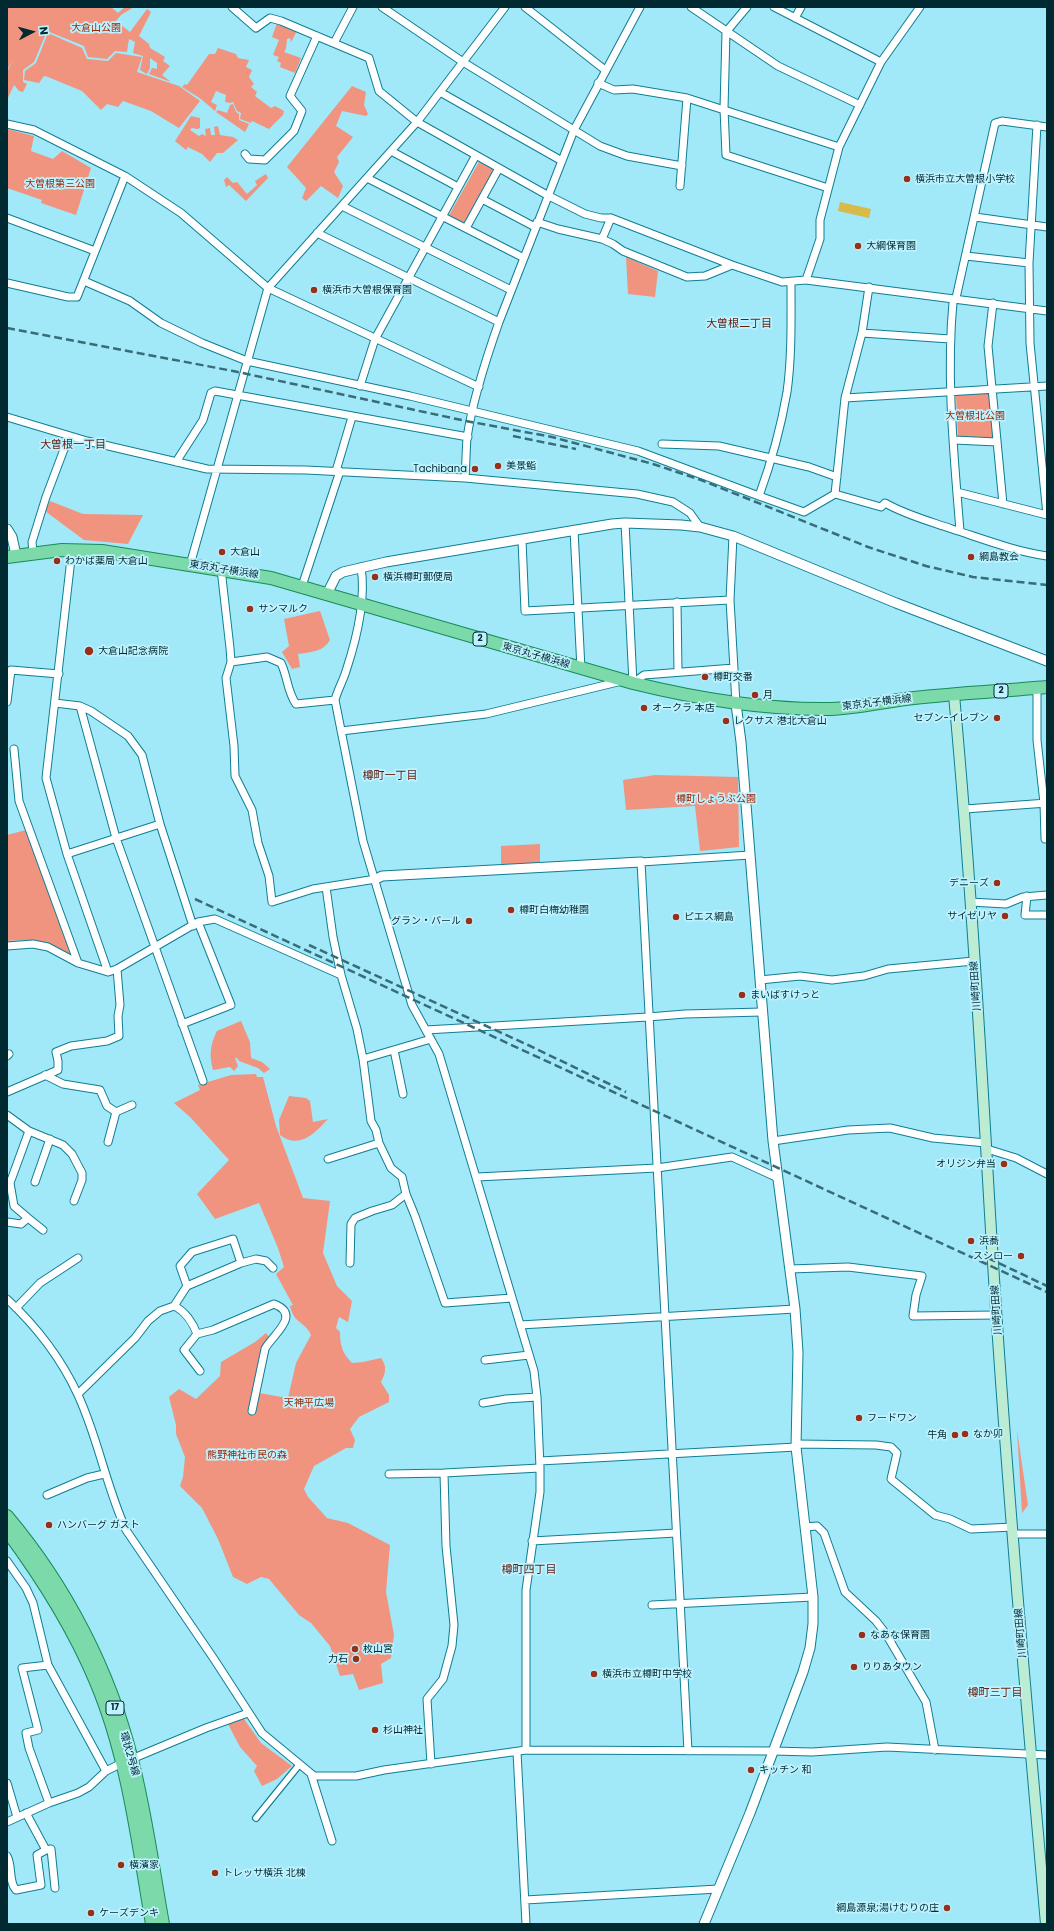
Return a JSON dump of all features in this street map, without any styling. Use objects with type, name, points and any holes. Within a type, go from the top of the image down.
[{"type":"main road","name":"東京丸子横浜線","points":[[11,556],[33,552],[72,550],[116,553],[271,578],[580,669],[669,692],[736,704],[802,708],[856,708],[892,701],[1042,687]]},
{"type":"main road","name":"川崎町田線","points":[[954,695],[965,809],[997,1315],[1013,1530],[1046,1924]]},
{"type":"main road","name":"環状2号線","points":[[7,1516],[35,1552],[60,1588],[102,1670],[146,1825],[162,1924]]},
{"type":"main road","name":"環状2号線","points":[[7,1531],[50,1593],[75,1638],[96,1682],[110,1722],[127,1761],[130,1801],[152,1924]]},
{"type":"street","points":[[232,7],[256,28],[270,18],[369,58],[380,91],[417,122],[547,196],[585,214],[601,218],[611,218],[732,265],[782,282],[806,280],[956,298],[1047,311]]},
{"type":"street","points":[[334,43],[353,7]]},
{"type":"street","points":[[382,7],[463,62],[600,146],[627,156],[682,166]]},
{"type":"street","points":[[190,565],[268,288],[417,122],[505,7]]},
{"type":"street","points":[[525,7],[605,70]]},
{"type":"street","points":[[465,478],[468,437],[473,411],[491,344],[499,322],[574,130],[640,7]]},
{"type":"street","points":[[691,7],[778,66],[860,105]]},
{"type":"street","points":[[747,7],[726,32],[724,109],[726,155],[828,188]]},
{"type":"street","points":[[774,7],[882,62]]},
{"type":"street","points":[[795,18],[801,7]]},
{"type":"street","points":[[806,280],[820,238],[820,220],[839,147],[882,62],[920,7]]},
{"type":"street","points":[[245,154],[250,159],[265,160],[294,131],[302,111],[290,96],[317,36]]},
{"type":"street","points":[[598,83],[614,90],[633,89],[687,98],[839,147]]},
{"type":"street","points":[[440,92],[562,161]]},
{"type":"street","points":[[680,186],[687,98]]},
{"type":"street","points":[[960,531],[951,392],[950,339],[953,302],[956,298],[966,256],[995,123],[1002,120],[1047,127]]},
{"type":"street","points":[[7,124],[34,130],[125,176],[181,213],[268,288],[479,387]]},
{"type":"street","points":[[957,492],[1047,515],[1033,387],[1030,343],[1030,224],[1036,125]]},
{"type":"street","points":[[391,151],[458,187]]},
{"type":"street","points":[[360,386],[375,339],[476,155]]},
{"type":"street","points":[[466,228],[499,168]]},
{"type":"street","points":[[7,283],[68,297],[77,297],[125,176]]},
{"type":"street","points":[[366,178],[524,258]]},
{"type":"street","points":[[482,199],[536,225],[602,239],[624,251],[687,277],[705,276],[732,265]]},
{"type":"street","points":[[342,206],[512,290]]},
{"type":"street","points":[[975,217],[1047,227]]},
{"type":"street","points":[[7,218],[94,251]]},
{"type":"street","points":[[602,239],[611,218]]},
{"type":"street","points":[[317,233],[499,322]]},
{"type":"street","points":[[966,256],[1029,263]]},
{"type":"street","points":[[84,281],[130,301],[161,323],[202,343],[247,361],[473,411],[638,451],[804,512],[834,494],[881,507],[885,504],[899,511],[1027,553],[1047,556]]},
{"type":"street","points":[[759,496],[772,458],[787,392],[792,324],[790,282]]},
{"type":"street","points":[[834,494],[845,398],[862,333],[869,287]]},
{"type":"street","points":[[992,303],[988,346],[1004,504]]},
{"type":"street","points":[[862,333],[950,339]]},
{"type":"street","points":[[845,398],[1047,386]]},
{"type":"street","points":[[176,462],[203,420],[211,393],[214,391],[468,437]]},
{"type":"street","points":[[7,417],[68,436],[207,469],[338,471],[465,478],[637,494],[673,502],[690,513],[700,527]]},
{"type":"street","points":[[302,586],[338,471],[352,417]]},
{"type":"street","points":[[33,552],[32,542],[68,436]]},
{"type":"street","points":[[954,440],[997,442]]},
{"type":"street","points":[[662,444],[719,446],[809,467],[837,477]]},
{"type":"street","points":[[625,523],[629,605],[629,682]]},
{"type":"street","points":[[327,594],[332,582],[339,574],[362,567],[574,530],[625,523],[700,527],[733,536],[896,603],[1047,661]]},
{"type":"street","points":[[7,529],[12,537],[11,556]]},
{"type":"street","points":[[574,530],[580,669]]},
{"type":"street","points":[[704,1924],[803,1672],[810,1648],[813,1624],[813,1597],[796,1446],[798,1352],[795,1309],[773,1141],[741,742],[736,704],[730,600],[733,536]]},
{"type":"street","points":[[522,540],[525,611],[730,600]]},
{"type":"street","points":[[72,550],[46,778],[67,854],[108,972]]},
{"type":"street","points":[[362,567],[362,605],[346,673],[338,687],[335,700],[364,841],[412,1005],[439,1054],[477,1177],[534,1372],[537,1397],[540,1492],[526,1590],[526,1750]]},
{"type":"street","points":[[221,570],[231,662],[226,678],[234,746],[235,776],[252,810],[258,843],[269,876],[272,902],[313,889],[376,879],[382,876],[750,855]]},
{"type":"street","points":[[677,602],[678,672]]},
{"type":"street","points":[[231,662],[267,656],[281,663],[286,675],[289,694],[296,704],[335,700]]},
{"type":"street","points":[[341,731],[486,714],[629,682],[644,675],[734,668]]},
{"type":"street","points":[[7,702],[11,670],[59,674]]},
{"type":"street","points":[[1042,687],[1037,740],[1044,785],[1045,839]]},
{"type":"street","points":[[55,703],[80,706],[91,711],[128,736],[142,755],[160,824],[196,924],[231,1005],[182,1024]]},
{"type":"street","points":[[80,706],[116,838],[203,1081]]},
{"type":"street","points":[[14,749],[20,801],[78,963]]},
{"type":"street","points":[[965,809],[1045,803]]},
{"type":"street","points":[[67,854],[160,824]]},
{"type":"street","points":[[641,862],[648,1018],[688,1751]]},
{"type":"street","points":[[326,887],[333,938],[341,975],[357,1029],[363,1059],[368,1109],[379,1143],[391,1168],[402,1177],[406,1194],[415,1216],[444,1303],[512,1298]]},
{"type":"street","points":[[970,902],[1006,904],[1027,896],[1047,895]]},
{"type":"street","points":[[1027,896],[1025,915],[1047,915]]},
{"type":"street","points":[[7,946],[33,944],[48,947],[78,963],[108,972],[117,969],[196,924],[215,920],[341,975]]},
{"type":"street","points":[[760,980],[800,976],[832,980],[864,976],[888,970],[974,961]]},
{"type":"street","points":[[7,1092],[58,1070],[56,1052],[71,1046],[107,1041],[119,1036],[118,1016],[120,1005],[117,969]]},
{"type":"street","points":[[426,1030],[648,1018],[685,1014],[762,1012]]},
{"type":"street","points":[[363,1059],[431,1039]]},
{"type":"street","points":[[394,1050],[403,1094]]},
{"type":"street","points":[[45,1075],[63,1084],[100,1090],[108,1106],[116,1112]]},
{"type":"street","points":[[116,1112],[132,1105]]},
{"type":"street","points":[[108,1142],[116,1112]]},
{"type":"street","points":[[7,1115],[29,1131],[63,1145],[72,1154],[82,1173],[82,1180],[74,1201]]},
{"type":"street","points":[[773,1141],[848,1130],[890,1128],[933,1138],[986,1146],[1016,1158],[1047,1174]]},
{"type":"street","points":[[29,1131],[9,1178],[14,1206],[42,1230]]},
{"type":"street","points":[[35,1182],[50,1139]]},
{"type":"street","points":[[328,1159],[379,1143]]},
{"type":"street","points":[[477,1177],[657,1168],[732,1157],[778,1178]]},
{"type":"street","points":[[350,1262],[351,1224],[356,1218],[392,1205],[406,1194]]},
{"type":"street","points":[[7,1222],[21,1224],[28,1218]]},
{"type":"street","points":[[187,1286],[180,1266],[192,1252],[233,1239],[241,1263]]},
{"type":"street","points":[[16,1308],[40,1283],[78,1258]]},
{"type":"street","points":[[78,1394],[135,1338],[148,1321],[160,1311],[174,1306],[187,1286],[241,1263],[256,1259],[266,1261],[273,1268]]},
{"type":"street","points":[[790,1269],[848,1267],[922,1276],[916,1295],[913,1316],[997,1315]]},
{"type":"street","points":[[7,1299],[34,1326],[50,1346],[78,1394],[88,1419],[104,1474],[126,1530],[262,1733],[314,1776],[356,1776],[526,1750],[773,1750],[812,1752],[887,1747],[1047,1755]]},
{"type":"street","points":[[200,1371],[184,1350],[197,1334],[213,1330],[274,1304],[280,1306],[284,1311],[286,1321],[284,1326],[268,1342],[265,1349],[252,1411]]},
{"type":"street","points":[[174,1306],[181,1309],[194,1327],[197,1334]]},
{"type":"street","points":[[520,1326],[795,1309]]},
{"type":"street","points":[[484,1360],[529,1355]]},
{"type":"street","points":[[483,1403],[506,1399],[537,1397]]},
{"type":"street","points":[[388,1474],[444,1473],[672,1453],[796,1446],[876,1445],[891,1447],[897,1453],[891,1479],[935,1514],[971,1529],[1013,1530],[1047,1534]]},
{"type":"street","points":[[431,1764],[427,1699],[443,1679],[452,1646],[454,1625],[446,1546],[444,1473]]},
{"type":"street","points":[[47,1495],[87,1478],[104,1474]]},
{"type":"street","points":[[805,1527],[817,1526],[824,1533],[845,1592],[876,1621],[896,1650],[926,1702],[935,1750]]},
{"type":"street","points":[[532,1541],[676,1533]]},
{"type":"street","points":[[7,1561],[26,1588],[33,1603],[48,1665],[106,1771]]},
{"type":"street","points":[[652,1605],[813,1597]]},
{"type":"street","points":[[48,1665],[22,1668],[38,1730],[26,1733],[29,1748],[49,1803]]},
{"type":"street","points":[[7,1822],[49,1803],[78,1793],[89,1787],[106,1771],[127,1761],[206,1728],[248,1714]]},
{"type":"street","points":[[517,1752],[526,1924]]},
{"type":"street","points":[[256,1818],[299,1765]]},
{"type":"street","points":[[311,1774],[332,1841]]},
{"type":"street","points":[[7,1783],[8,1791],[17,1817]]},
{"type":"street","points":[[26,1813],[46,1850]]},
{"type":"street","points":[[7,1856],[9,1860],[13,1887],[16,1890],[41,1885],[37,1855],[51,1849],[55,1888]]},
{"type":"street","points":[[524,1900],[718,1889]]},
{"type":"green space","name":"大倉山公園","points":[[7,7],[111,7],[118,13],[125,7],[134,7],[121,15],[116,21],[130,32],[147,9],[151,12],[139,36],[149,44],[150,48],[165,57],[163,61],[170,66],[162,75],[171,82],[149,74],[152,68],[157,69],[157,63],[150,58],[150,68],[147,74],[140,70],[143,56],[133,53],[135,42],[129,39],[127,52],[115,51],[107,59],[88,57],[84,46],[47,31],[34,62],[23,70],[23,82],[27,84],[23,92],[19,91],[14,85],[7,100],[7,72],[13,60],[7,70]]},
{"type":"green space","points":[[277,23],[297,31],[291,42],[290,38],[287,39],[286,49],[284,52],[301,58],[295,73],[280,67],[281,63],[277,61],[279,57],[273,55],[279,40],[272,37]]},
{"type":"green space","points":[[48,33],[82,48],[87,59],[108,61],[116,53],[142,57],[137,72],[179,86],[200,101],[179,128],[151,111],[123,101],[118,107],[107,104],[101,110],[82,91],[48,77],[44,76],[39,83],[24,80],[25,71],[36,63]]},
{"type":"green space","points":[[218,48],[236,54],[238,58],[249,60],[246,67],[252,70],[249,77],[254,84],[251,87],[257,92],[255,96],[271,108],[275,106],[284,111],[283,115],[269,129],[252,121],[251,123],[240,119],[241,113],[237,111],[233,102],[225,102],[226,95],[216,91],[211,102],[217,105],[215,111],[201,99],[182,87],[185,84],[187,85],[209,54],[215,54]]},
{"type":"green space","points":[[352,86],[366,92],[364,105],[368,114],[366,116],[342,111],[336,126],[353,137],[337,157],[339,162],[334,172],[343,186],[338,198],[321,186],[306,201],[302,198],[306,188],[287,167]]},
{"type":"green space","points":[[233,104],[236,112],[239,114],[239,120],[249,124],[245,132],[216,112],[218,110],[227,113],[230,105]]},
{"type":"green space","points":[[191,116],[200,118],[200,128],[192,128],[190,130],[199,136],[202,134],[206,136],[205,129],[210,128],[211,135],[215,135],[214,127],[218,126],[220,135],[233,137],[238,140],[223,153],[217,153],[210,162],[202,154],[188,147],[186,150],[175,141]]},
{"type":"green space","name":"大曽根第三公園","points":[[7,129],[34,136],[31,151],[53,159],[62,151],[91,168],[76,215],[41,203],[42,200],[7,188]]},
{"type":"green space","points":[[479,162],[495,170],[465,225],[448,217]]},
{"type":"green space","points":[[266,174],[268,178],[246,201],[229,185],[226,187],[224,180],[227,177],[233,183],[237,182],[247,194],[257,185],[255,181]]},
{"type":"green space","points":[[626,257],[658,271],[655,297],[628,294]]},
{"type":"green space","name":"大曽根北公園","points":[[990,392],[995,436],[993,439],[958,436],[957,394]]},
{"type":"green space","points":[[50,501],[83,514],[143,515],[128,544],[84,540],[45,511]]},
{"type":"green space","points":[[320,611],[330,640],[320,649],[298,654],[300,667],[292,669],[282,652],[289,646],[284,619]]},
{"type":"green space","name":"樽町しょうぶ公園","points":[[655,775],[738,777],[739,847],[700,851],[695,806],[626,810],[623,780]]},
{"type":"green space","points":[[26,830],[73,956],[41,943],[7,941],[7,835]]},
{"type":"green space","points":[[540,844],[540,863],[501,865],[501,846]]},
{"type":"green space","points":[[241,1021],[250,1042],[251,1058],[262,1062],[270,1069],[264,1073],[258,1068],[239,1061],[237,1058],[235,1058],[238,1066],[234,1071],[230,1067],[213,1070],[211,1050],[217,1031]]},
{"type":"green space","name":"熊野神社市民の森","points":[[256,1074],[257,1077],[263,1077],[276,1126],[303,1198],[330,1201],[323,1253],[337,1286],[352,1301],[348,1322],[339,1317],[336,1328],[340,1332],[340,1341],[344,1352],[352,1363],[381,1358],[385,1367],[385,1373],[381,1382],[389,1395],[389,1402],[359,1417],[350,1429],[355,1440],[353,1448],[346,1448],[314,1466],[304,1489],[308,1497],[327,1518],[348,1523],[390,1545],[386,1592],[394,1635],[391,1658],[381,1664],[383,1683],[359,1690],[353,1674],[340,1676],[330,1646],[311,1623],[299,1615],[269,1579],[261,1577],[247,1584],[233,1577],[218,1539],[202,1508],[180,1486],[183,1477],[185,1457],[176,1434],[176,1425],[169,1397],[179,1389],[196,1399],[220,1376],[221,1362],[255,1342],[266,1333],[269,1337],[262,1348],[253,1392],[288,1398],[296,1363],[311,1335],[309,1330],[294,1316],[290,1306],[293,1305],[276,1274],[284,1267],[278,1248],[259,1203],[215,1219],[197,1194],[229,1160],[191,1118],[174,1103],[200,1090],[198,1085],[231,1075]]},
{"type":"green space","points":[[289,1096],[306,1098],[310,1101],[313,1122],[328,1119],[318,1130],[307,1138],[294,1141],[280,1135],[279,1120]]},
{"type":"green space","points":[[1017,1430],[1028,1505],[1022,1513]]},
{"type":"green space","points":[[244,1719],[261,1743],[292,1766],[277,1779],[262,1786],[254,1771],[257,1766],[240,1747],[228,1724]]},
{"type":"shaded area","points":[[840,202],[871,209],[869,218],[838,211]]},
{"type":"railway","points":[[7,328],[233,371],[466,421],[552,437],[653,464],[701,480],[868,547],[926,566],[973,577],[1047,585]]},
{"type":"railway","points":[[513,436],[576,449]]},
{"type":"railway","points":[[195,899],[1047,1292]]},
{"type":"railway","points":[[309,945],[528,1045],[626,1092]]},
{"type":"railway","points":[[988,1258],[1047,1286]]},
{"type":"place","name":"横浜市立大曽根小学校","points":[[907,179]]},
{"type":"place","name":"大綱保育園","points":[[858,246]]},
{"type":"place","name":"横浜市大曽根保育園","points":[[314,290]]},
{"type":"place","name":"美景鮨","points":[[498,466]]},
{"type":"place","name":"Tachibana","points":[[475,469]]},
{"type":"place","name":"大倉山","points":[[222,552]]},
{"type":"place","name":"綱島教会","points":[[971,557]]},
{"type":"place","name":"わかば薬局 大倉山","points":[[57,561]]},
{"type":"place","name":"横浜樽町郵便局","points":[[375,577]]},
{"type":"place","name":"サンマルク","points":[[250,609]]},
{"type":"place","name":"大倉山記念病院","points":[[89,651]]},
{"type":"place","name":"樽町交番","points":[[705,677]]},
{"type":"place","name":"月","points":[[755,695]]},
{"type":"place","name":"オークラ 本店","points":[[644,708]]},
{"type":"place","name":"セブン-イレブン","points":[[997,718]]},
{"type":"place","name":"レクサス 港北大倉山","points":[[726,721]]},
{"type":"place","name":"デニーズ","points":[[997,883]]},
{"type":"place","name":"樽町白梅幼稚園","points":[[511,910]]},
{"type":"place","name":"サイゼリヤ","points":[[1005,916]]},
{"type":"place","name":"ピエス綱島","points":[[676,917]]},
{"type":"place","name":"グラン・パール","points":[[469,921]]},
{"type":"place","name":"まいばすけっと","points":[[742,995]]},
{"type":"place","name":"オリジン弁当","points":[[1004,1164]]},
{"type":"place","name":"浜蕎","points":[[971,1241]]},
{"type":"place","name":"スシロー","points":[[1021,1256]]},
{"type":"place","name":"フードワン","points":[[859,1418]]},
{"type":"place","name":"なか卯","points":[[965,1434]]},
{"type":"place","name":"牛角","points":[[955,1435]]},
{"type":"place","name":"ハンバーグ ガスト","points":[[49,1525]]},
{"type":"place","name":"なあな保育園","points":[[862,1635]]},
{"type":"place","name":"枚山宮","points":[[355,1649]]},
{"type":"place","name":"力石","points":[[356,1659]]},
{"type":"place","name":"りりあタウン","points":[[854,1667]]},
{"type":"place","name":"横浜市立樽町中学校","points":[[594,1674]]},
{"type":"place","name":"杉山神社","points":[[375,1730]]},
{"type":"place","name":"キッチン 和","points":[[751,1770]]},
{"type":"place","name":"横濱家","points":[[121,1865]]},
{"type":"place","name":"トレッサ横浜 北棟","points":[[215,1873]]},
{"type":"place","name":"綱島源泉;湯けむりの庄","points":[[947,1908]]},
{"type":"place","name":"ケーズデンキ","points":[[91,1913]]},
{"type":"district","name":"大曽根二丁目","points":[[739,324]]},
{"type":"district","name":"大曽根一丁目","points":[[73,445]]},
{"type":"district","name":"樽町一丁目","points":[[390,776]]},
{"type":"district","name":"樽町四丁目","points":[[529,1570]]},
{"type":"district","name":"樽町三丁目","points":[[995,1693]]},
{"type":"park label","name":"天神平広場","points":[[309,1403]]}]
